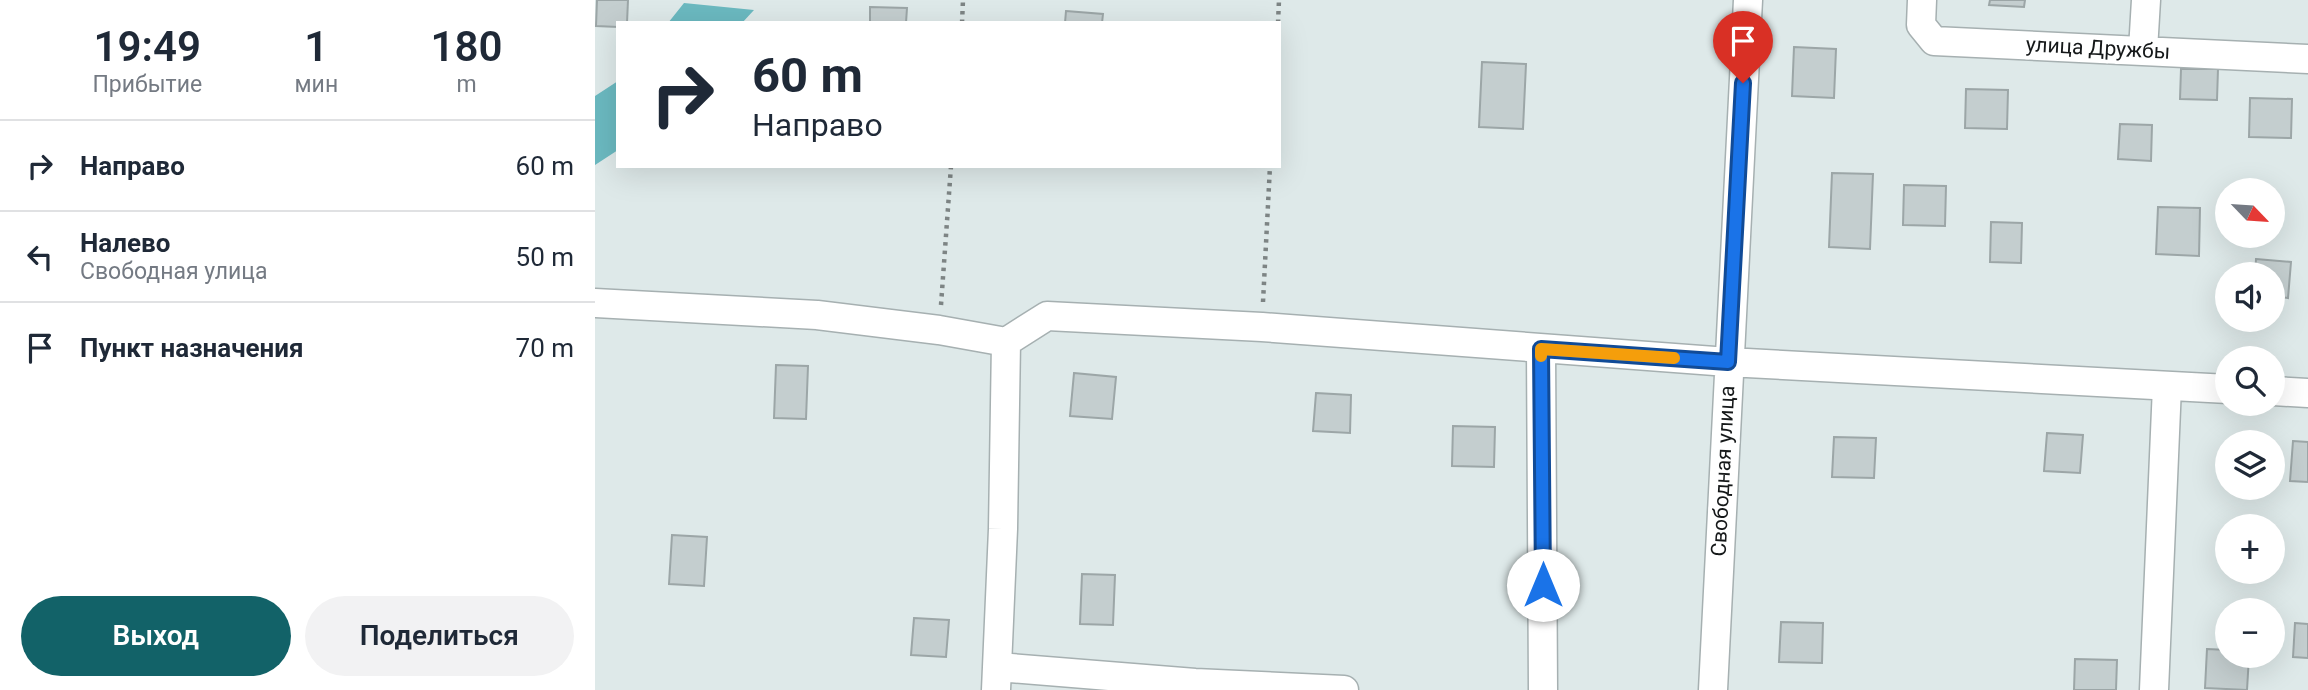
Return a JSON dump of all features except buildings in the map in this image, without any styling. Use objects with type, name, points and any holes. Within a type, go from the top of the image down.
[{"type":"street","name":"Свободная улица","points":[[1713,690],[1748,0]]},
{"type":"street","name":"улица Дружбы","points":[[1922,0],[1921,25],[1934,41],[2308,59]]},
{"type":"street","points":[[2143,50],[2145,0]]},
{"type":"street","points":[[595,303],[817,315],[939,330],[1006,342],[1047,316],[1262,327],[1728,362],[2215,388]]},
{"type":"street","points":[[1006,342],[997,679],[1195,683],[1344,690]]},
{"type":"street","points":[[1541,349],[1543,690]]},
{"type":"street","points":[[2154,690],[2167,386]]},
{"type":"street","points":[[2285,392],[2308,393]]},
{"type":"path","points":[[962,21],[963,0]]},
{"type":"path","points":[[1278,21],[1279,0]]},
{"type":"path","points":[[939,330],[951,168]]},
{"type":"path","points":[[1262,327],[1270,168]]},
{"type":"shaded area","points":[[684,3],[754,10],[744,21],[670,21]]},
{"type":"shaded area","points":[[616,82],[616,151],[595,165],[595,96]]},
{"type":"slow traffic","points":[[1541,356],[1541,349],[1674,358]]},
{"type":"route","points":[[1543,585],[1541,349],[1728,362],[1743,83]]}]
